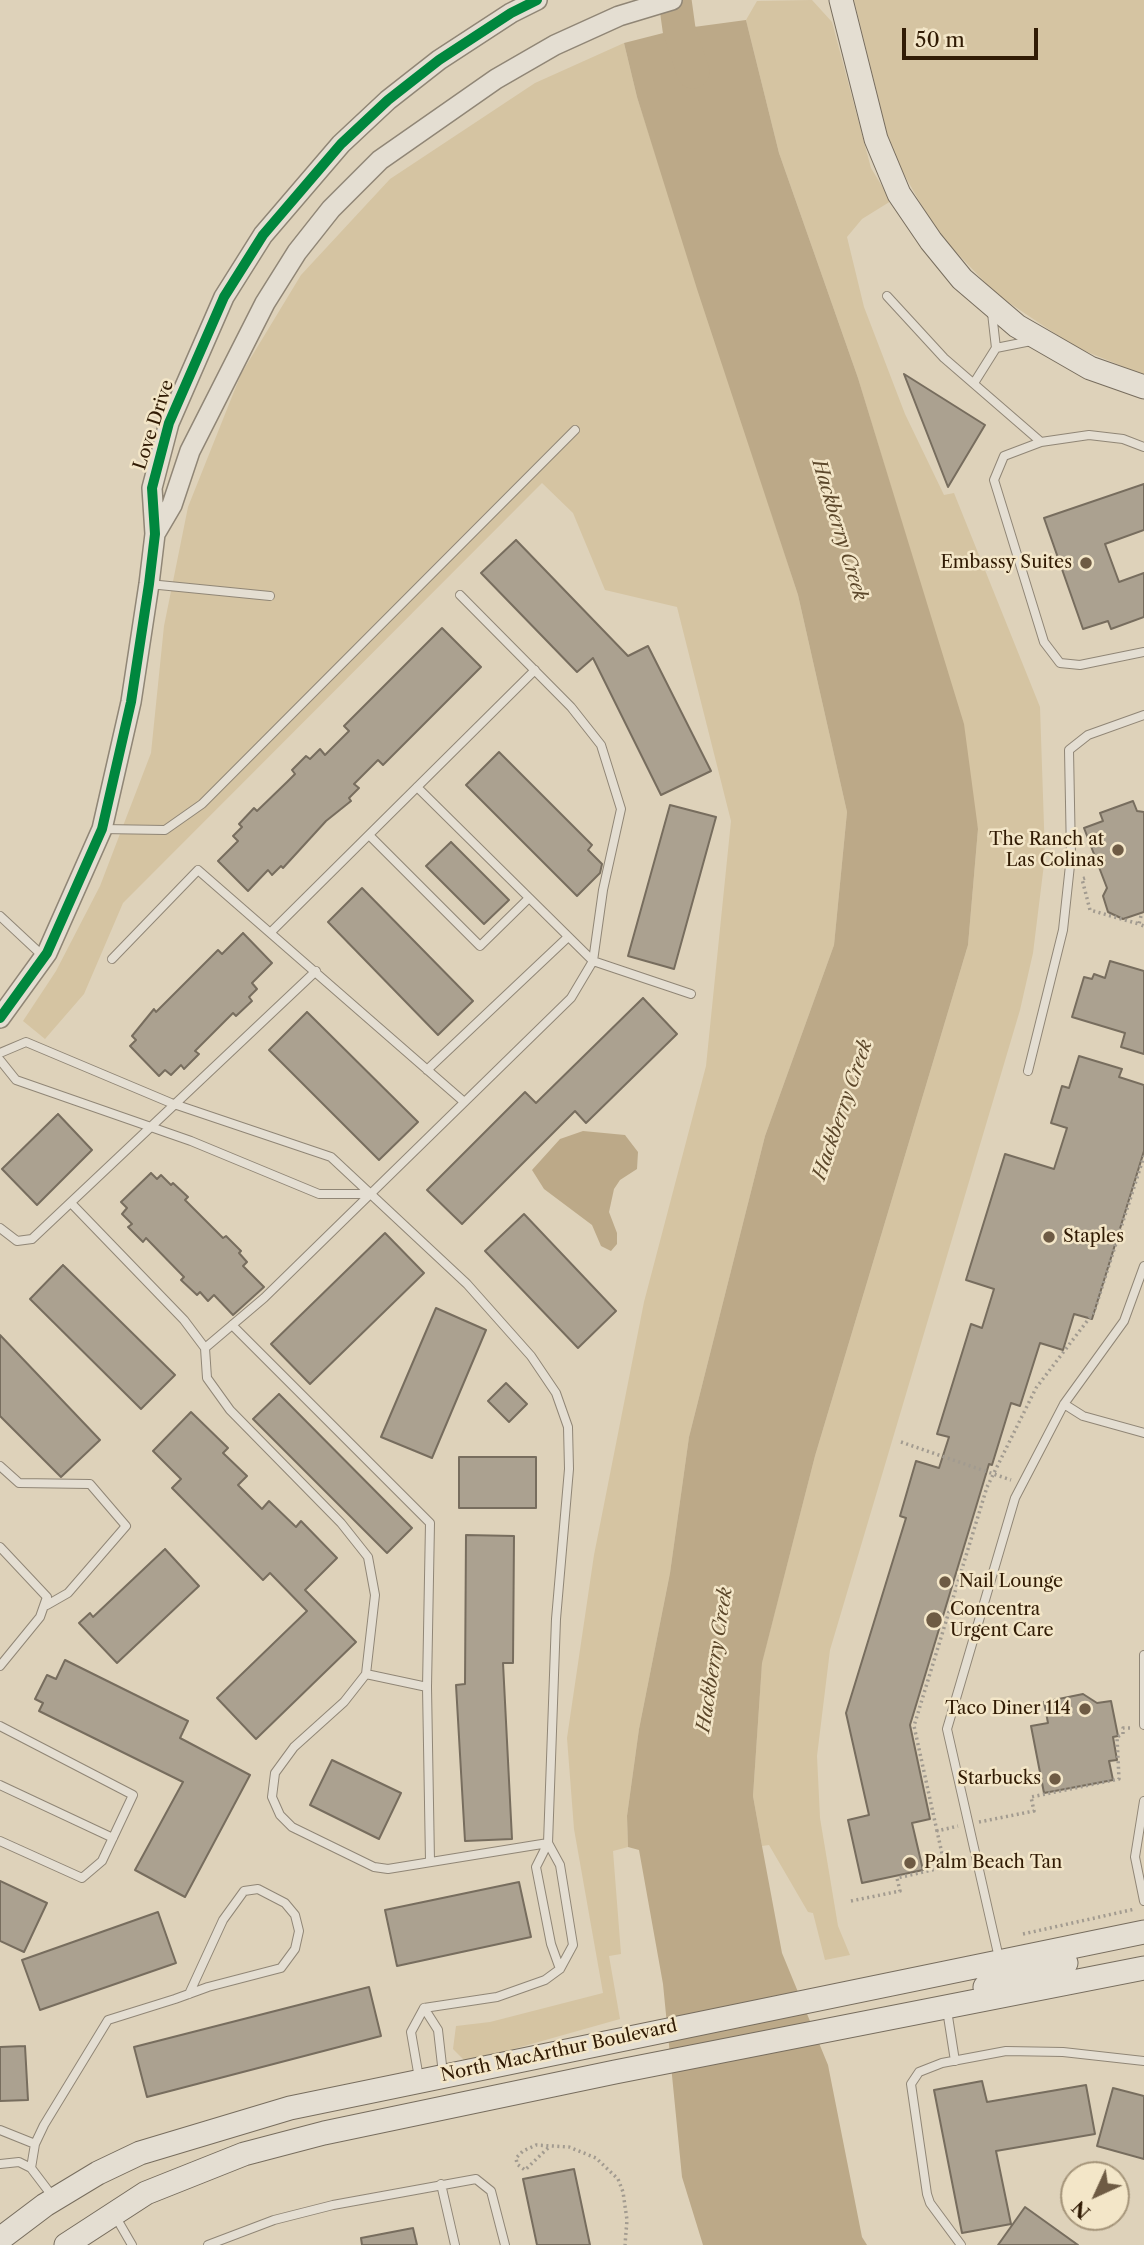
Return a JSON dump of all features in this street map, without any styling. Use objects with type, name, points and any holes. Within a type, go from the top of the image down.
[{"type":"main road","points":[[841,0],[876,139],[899,194],[931,242],[990,306],[1039,340],[1090,368],[1144,387]]},
{"type":"main road","points":[[946,2007],[951,1998],[1042,1969],[1113,1955],[1144,1934]]},
{"type":"main road","name":"North MacArthur Boulevard","points":[[0,2239],[55,2199],[98,2173],[140,2153],[290,2108],[864,1988],[997,1951],[1144,1934]]},
{"type":"main road","name":"North MacArthur Boulevard","points":[[66,2245],[146,2193],[244,2154],[324,2133],[615,2072],[1144,1968]]},
{"type":"main road","points":[[1088,1980],[1144,1978]]},
{"type":"street","name":"Love Drive","points":[[0,1018],[44,957],[102,829],[131,702],[149,584],[155,534],[152,488],[169,424],[224,298],[263,235],[341,144],[388,100],[439,60],[510,13],[537,0]]},
{"type":"street","name":"Love Drive","points":[[155,534],[172,505],[190,451],[231,365],[297,251],[331,209],[380,160],[496,79],[555,45],[619,16],[672,0]]},
{"type":"lane","points":[[887,296],[944,358],[1041,442]]},
{"type":"lane","points":[[974,383],[996,348],[990,306]]},
{"type":"lane","points":[[996,348],[1039,340]]},
{"type":"lane","points":[[102,829],[165,830],[202,804],[575,430]]},
{"type":"lane","points":[[1144,447],[1123,439],[1088,435],[1041,442],[1004,456],[994,480],[1044,642],[1060,663],[1080,665],[1144,652]]},
{"type":"lane","points":[[149,584],[270,596]]},
{"type":"lane","points":[[205,1348],[571,999],[593,961],[603,890],[621,810],[601,745],[571,707],[460,595]]},
{"type":"lane","points":[[271,933],[535,670]]},
{"type":"lane","points":[[1028,1071],[1063,930],[1071,856],[1069,750],[1088,735],[1144,715]]},
{"type":"lane","points":[[417,787],[593,961],[691,994]]},
{"type":"lane","points":[[369,835],[480,946],[529,898]]},
{"type":"lane","points":[[112,959],[198,870],[463,1101]]},
{"type":"lane","points":[[0,916],[44,957]]},
{"type":"lane","points":[[427,1070],[568,937]]},
{"type":"lane","points":[[0,1228],[17,1241],[25,1242],[71,1203],[316,971]]},
{"type":"lane","points":[[0,1053],[26,1042],[175,1104],[331,1157],[467,1284],[531,1356],[556,1393],[568,1427],[569,1469],[556,1619],[548,1843],[536,1867],[551,1944],[560,1969]]},
{"type":"lane","points":[[0,1060],[16,1080],[319,1194],[369,1194]]},
{"type":"lane","points":[[71,1203],[184,1320],[205,1348],[207,1378],[230,1410],[341,1523],[368,1557],[375,1595],[366,1674],[344,1702],[294,1747],[275,1773],[272,1797],[280,1815],[292,1827],[374,1867],[388,1869],[548,1843]]},
{"type":"lane","points":[[997,1951],[947,1729],[996,1558],[1022,1485],[1065,1404],[1124,1321],[1144,1266]]},
{"type":"lane","points":[[232,1325],[430,1523],[427,1687],[430,1861]]},
{"type":"lane","points":[[1065,1404],[1083,1416],[1144,1433]]},
{"type":"lane","points":[[0,1466],[19,1483],[90,1485],[126,1526],[68,1593],[47,1605],[0,1666]]},
{"type":"lane","points":[[0,1547],[40,1586],[47,1597],[47,1605]]},
{"type":"lane","points":[[1144,1655],[1144,1726]]},
{"type":"lane","points":[[366,1674],[427,1687]]},
{"type":"lane","points":[[0,1726],[133,1796],[102,1861],[82,1878],[0,1841]]},
{"type":"lane","points":[[0,1786],[113,1838]]},
{"type":"lane","points":[[1144,1801],[1135,1857],[1144,1900]]},
{"type":"lane","points":[[424,2008],[497,1997],[545,1980],[560,1969],[573,1945],[561,1866],[548,1843]]},
{"type":"lane","points":[[31,2168],[35,2144],[108,2020],[281,1968],[295,1949],[299,1931],[295,1916],[285,1903],[258,1889],[244,1891],[223,1920],[189,1994]]},
{"type":"lane","points":[[946,2007],[955,2061]]},
{"type":"lane","points":[[424,2008],[438,2030],[444,2076]]},
{"type":"lane","points":[[420,2080],[411,2032],[424,2008]]},
{"type":"lane","points":[[961,2245],[930,2203],[911,2084],[919,2071],[1006,2051],[1063,2052],[1144,2062]]},
{"type":"lane","points":[[0,2130],[35,2144]]},
{"type":"lane","points":[[0,2164],[19,2162],[31,2168],[55,2199]]},
{"type":"lane","points":[[208,2245],[274,2220],[476,2179],[491,2191],[505,2245]]},
{"type":"lane","points":[[441,2184],[455,2245]]},
{"type":"lane","points":[[113,2213],[132,2245]]},
{"type":"path","points":[[1085,878],[1082,879],[1090,910],[1141,925],[1141,916]]},
{"type":"path","points":[[901,1441],[994,1472],[1022,1485]]},
{"type":"path","points":[[851,1900],[900,1891],[897,1878],[945,1867],[937,1831],[1034,1811],[1031,1797],[1119,1779],[1117,1737],[1124,1734],[1123,1728],[1144,1726]]},
{"type":"path","points":[[997,1951],[1144,1907]]},
{"type":"path","points":[[548,2148],[525,2170],[517,2164],[516,2158],[523,2151],[536,2146],[569,2147],[596,2158],[618,2179],[624,2192],[627,2220],[625,2245]]},
{"type":"shaded area","points":[[812,0],[832,22],[871,168],[891,201],[862,219],[847,237],[864,307],[905,414],[944,495],[954,493],[1040,707],[1045,856],[1033,953],[1020,1010],[830,1650],[817,1756],[820,1818],[838,1926],[850,1955],[825,1960],[813,1913],[808,1912],[769,1845],[762,1846],[753,1796],[762,1662],[815,1456],[968,945],[978,829],[932,623],[858,378],[779,153],[746,20],[757,1]]},
{"type":"shaded area","points":[[854,0],[1144,0],[1144,375],[1075,347],[996,294],[936,231],[892,153]]},
{"type":"shaded area","points":[[624,43],[637,97],[798,595],[847,812],[834,945],[765,1136],[689,1437],[670,1573],[639,1729],[627,1816],[628,1847],[613,1851],[621,1954],[609,1956],[620,2019],[503,2052],[464,2060],[453,2049],[456,2026],[490,2022],[603,1993],[574,1829],[567,1738],[594,1555],[644,1302],[706,1066],[731,821],[677,607],[605,590],[573,513],[542,483],[123,903],[84,994],[45,1039],[23,1021],[56,971],[100,886],[151,753],[164,626],[188,507],[241,374],[301,275],[390,179],[535,83]]},
{"type":"water","points":[[746,20],[779,153],[858,378],[964,724],[978,829],[968,945],[815,1456],[762,1663],[753,1796],[762,1846],[782,1953],[828,2065],[862,2237],[867,2245],[703,2245],[682,2177],[663,1984],[639,1850],[628,1847],[627,1816],[639,1729],[670,1573],[689,1437],[765,1136],[834,945],[847,812],[798,595],[697,289],[637,97],[624,43],[679,29]]},
{"type":"water","points":[[583,1131],[625,1135],[638,1152],[637,1169],[620,1180],[614,1189],[609,1212],[617,1233],[617,1244],[611,1251],[601,1246],[592,1225],[544,1189],[532,1170],[560,1139]]},
{"type":"building","points":[[904,374],[985,425],[948,487]]},
{"type":"building","name":"Embassy Suites","points":[[1144,484],[1144,530],[1105,544],[1119,582],[1144,573],[1144,617],[1111,629],[1108,621],[1083,629],[1044,518]]},
{"type":"building","points":[[516,540],[628,656],[648,646],[711,771],[661,795],[593,658],[577,672],[481,573]]},
{"type":"building","points":[[442,628],[481,667],[383,765],[378,760],[354,784],[359,788],[349,798],[351,801],[326,821],[283,868],[281,866],[272,875],[268,870],[248,891],[218,861],[238,841],[233,836],[242,827],[239,824],[254,808],[257,811],[295,774],[292,770],[306,756],[310,759],[320,749],[325,755],[349,731],[344,726]]},
{"type":"building","points":[[499,752],[592,845],[588,850],[602,864],[600,873],[577,896],[466,785]]},
{"type":"building","name":"The Ranch at Las Colinas","points":[[1133,801],[1137,811],[1144,812],[1144,912],[1123,919],[1108,912],[1103,896],[1107,888],[1084,828],[1103,821],[1100,813]]},
{"type":"building","points":[[670,805],[716,817],[674,969],[628,956]]},
{"type":"building","points":[[451,842],[509,900],[484,924],[426,866]]},
{"type":"building","points":[[362,888],[473,1001],[438,1035],[328,922]]},
{"type":"building","points":[[243,933],[272,963],[252,983],[257,989],[249,997],[252,1001],[236,1016],[233,1013],[195,1051],[199,1054],[184,1069],[181,1065],[171,1075],[165,1070],[159,1076],[130,1046],[136,1040],[132,1036],[154,1009],[156,1012],[218,950],[222,954]]},
{"type":"building","points":[[1110,961],[1144,971],[1144,1054],[1121,1047],[1125,1033],[1072,1017],[1084,977],[1092,979],[1094,974],[1105,978]]},
{"type":"building","points":[[643,998],[677,1034],[586,1123],[575,1111],[462,1224],[427,1190],[525,1092],[536,1103]]},
{"type":"building","points":[[307,1012],[418,1122],[379,1160],[269,1050]]},
{"type":"building","points":[[1079,1056],[1122,1069],[1119,1077],[1144,1085],[1144,1151],[1092,1319],[1074,1314],[1063,1350],[1040,1343],[1020,1406],[1011,1403],[992,1465],[989,1464],[910,1725],[930,1819],[912,1823],[923,1870],[862,1883],[848,1820],[869,1815],[846,1713],[906,1518],[900,1516],[916,1461],[939,1468],[949,1437],[937,1434],[971,1324],[982,1328],[994,1289],[966,1280],[1005,1154],[1054,1169],[1067,1128],[1051,1123],[1062,1086],[1069,1088]]},
{"type":"building","points":[[58,1114],[92,1150],[37,1205],[2,1169]]},
{"type":"building","points":[[151,1173],[157,1179],[161,1175],[188,1197],[185,1200],[223,1238],[226,1236],[241,1251],[239,1253],[247,1262],[243,1266],[264,1287],[233,1315],[214,1295],[208,1301],[200,1292],[197,1295],[181,1280],[184,1277],[146,1238],[143,1242],[128,1227],[132,1224],[122,1214],[127,1208],[121,1202]]},
{"type":"building","points":[[524,1214],[616,1311],[578,1348],[485,1251]]},
{"type":"building","points":[[385,1233],[424,1273],[310,1384],[271,1344]]},
{"type":"building","points":[[63,1265],[175,1375],[141,1409],[30,1299]]},
{"type":"building","points":[[436,1308],[486,1330],[432,1458],[381,1437]]},
{"type":"building","points":[[0,1335],[100,1440],[61,1477],[0,1416]]},
{"type":"building","points":[[506,1383],[527,1404],[509,1422],[488,1401]]},
{"type":"building","points":[[279,1394],[412,1528],[387,1553],[253,1419]]},
{"type":"building","points":[[191,1412],[228,1448],[223,1453],[247,1476],[238,1485],[262,1509],[269,1501],[296,1527],[301,1521],[337,1558],[305,1590],[356,1642],[256,1739],[217,1698],[307,1611],[270,1573],[263,1580],[172,1488],[181,1479],[153,1451]]},
{"type":"building","points":[[459,1457],[536,1457],[536,1508],[459,1508]]},
{"type":"building","points":[[466,1535],[514,1536],[513,1663],[503,1663],[512,1839],[465,1841],[456,1685],[465,1684]]},
{"type":"building","points":[[165,1549],[199,1586],[117,1663],[79,1623],[90,1613],[93,1617]]},
{"type":"building","points":[[65,1660],[188,1721],[180,1738],[250,1775],[185,1897],[135,1870],[183,1782],[39,1711],[43,1703],[35,1699],[47,1675],[56,1679]]},
{"type":"building","points":[[1083,1694],[1097,1703],[1111,1701],[1118,1736],[1113,1737],[1117,1760],[1109,1761],[1113,1780],[1044,1793],[1031,1726],[1048,1723],[1044,1702]]},
{"type":"building","points":[[332,1760],[401,1793],[379,1839],[310,1805]]},
{"type":"building","points":[[0,1881],[47,1903],[24,1952],[0,1941]]},
{"type":"building","points":[[519,1882],[531,1937],[397,1966],[385,1910]]},
{"type":"building","points":[[158,1912],[176,1963],[40,2010],[22,1960]]},
{"type":"building","points":[[369,1987],[381,2036],[147,2097],[134,2047]]},
{"type":"building","points":[[25,2046],[28,2100],[0,2101],[0,2047]]},
{"type":"building","points":[[982,2081],[987,2102],[1086,2085],[1095,2134],[996,2151],[1011,2224],[962,2233],[934,2090]]},
{"type":"building","points":[[1113,2088],[1144,2096],[1144,2159],[1097,2146]]},
{"type":"building","points":[[574,2169],[590,2245],[537,2245],[523,2179]]},
{"type":"building","points":[[1025,2207],[1078,2245],[998,2245]]},
{"type":"building","points":[[413,2228],[417,2245],[362,2245],[361,2238]]},
{"type":"waterway","name":"Hackberry Creek","points":[[675,0],[679,29],[693,72]]},
{"type":"cycle path","points":[[0,1018],[47,953],[102,829],[131,702],[149,584],[155,534],[152,488],[169,423],[224,297],[263,235],[341,144],[388,100],[439,60],[511,13],[537,0]]},
{"type":"place","name":"Embassy Suites","points":[[1086,563]]},
{"type":"place","name":"The Ranch at Las Colinas","points":[[1118,850]]},
{"type":"place","name":"Staples","points":[[1049,1237]]},
{"type":"place","name":"Nail Lounge","points":[[945,1582]]},
{"type":"place","name":"Concentra Urgent Care","points":[[934,1620]]},
{"type":"place","name":"Taco Diner 114","points":[[1085,1709]]},
{"type":"place","name":"Starbucks","points":[[1055,1779]]},
{"type":"place","name":"Palm Beach Tan","points":[[910,1863]]}]
